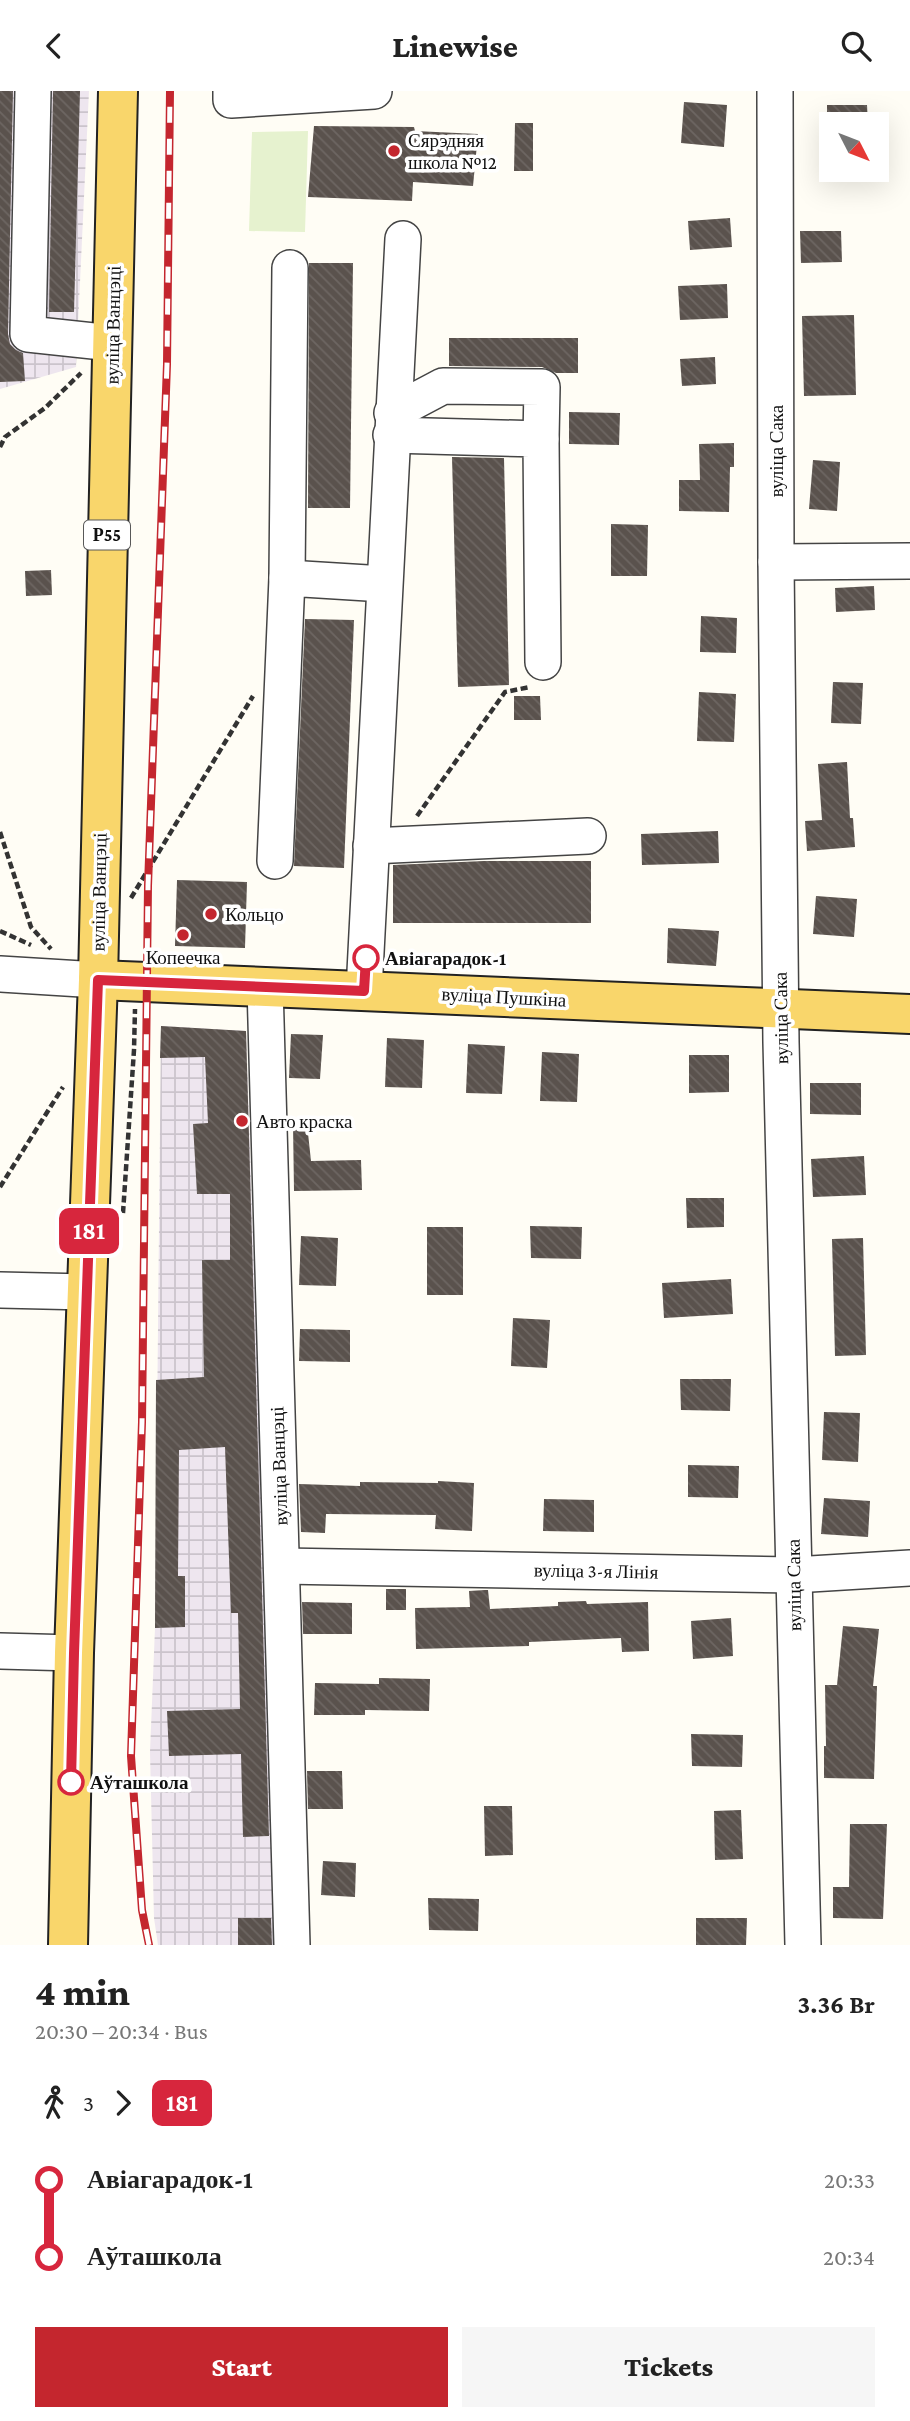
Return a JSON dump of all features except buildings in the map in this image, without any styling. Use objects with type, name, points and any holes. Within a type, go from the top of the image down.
[{"type":"main road","name":"вуліца Ванцэці","points":[[68,1945],[74,1653],[98,980],[101,354],[118,91]]},
{"type":"main road","name":"вуліца Пушкіна","points":[[98,980],[910,1014]]},
{"type":"street","points":[[33,91],[14,332],[101,354]]},
{"type":"street","points":[[231,95],[374,91]]},
{"type":"street","name":"вуліца Сака","points":[[775,91],[781,1010],[803,1945]]},
{"type":"street","points":[[364,991],[384,845],[384,584],[402,239]]},
{"type":"street","points":[[275,861],[287,578],[290,268]]},
{"type":"street","points":[[392,424],[443,386],[542,387],[543,662]]},
{"type":"street","points":[[392,424],[541,439]]},
{"type":"street","points":[[776,562],[910,561]]},
{"type":"street","points":[[287,578],[384,584]]},
{"type":"street","points":[[384,845],[589,836]]},
{"type":"street","points":[[0,974],[98,980]]},
{"type":"street","name":"вуліца Ванцэці","points":[[265,986],[292,1945]]},
{"type":"street","points":[[0,1290],[87,1292]]},
{"type":"street","name":"вуліца 3-я Лінія","points":[[282,1566],[794,1574],[910,1568]]},
{"type":"street","points":[[0,1651],[74,1653]]},
{"type":"path","points":[[0,447],[5,436],[45,408],[101,354]]},
{"type":"path","points":[[384,845],[505,692],[543,684],[543,662]]},
{"type":"path","points":[[128,903],[256,691]]},
{"type":"path","points":[[0,832],[31,927],[54,951]]},
{"type":"path","points":[[0,1187],[68,1080]]},
{"type":"shaded area","points":[[0,91],[89,91],[76,367],[0,389]]},
{"type":"shaded area","points":[[161,1026],[246,1031],[277,1945],[158,1945],[154,1918],[150,1752],[155,1628]]},
{"type":"green space","points":[[308,131],[305,232],[249,231],[252,132]]},
{"type":"railway","points":[[149,1945],[142,1910],[131,1756],[142,1422],[148,886],[167,364],[170,91]]},
{"type":"bus line","name":"181","points":[[71,1782],[98,980],[364,991],[366,958]]},
{"type":"place","name":"Сярэдняя школа №12","points":[[394,151]]},
{"type":"place","name":"Кольцо","points":[[211,914]]},
{"type":"place","name":"Копеечка","points":[[183,935]]},
{"type":"place","name":"Авіагарадок-1","points":[[366,958]]},
{"type":"place","name":"Авто краска","points":[[242,1121]]},
{"type":"place","name":"Аўташкола","points":[[71,1782]]}]
